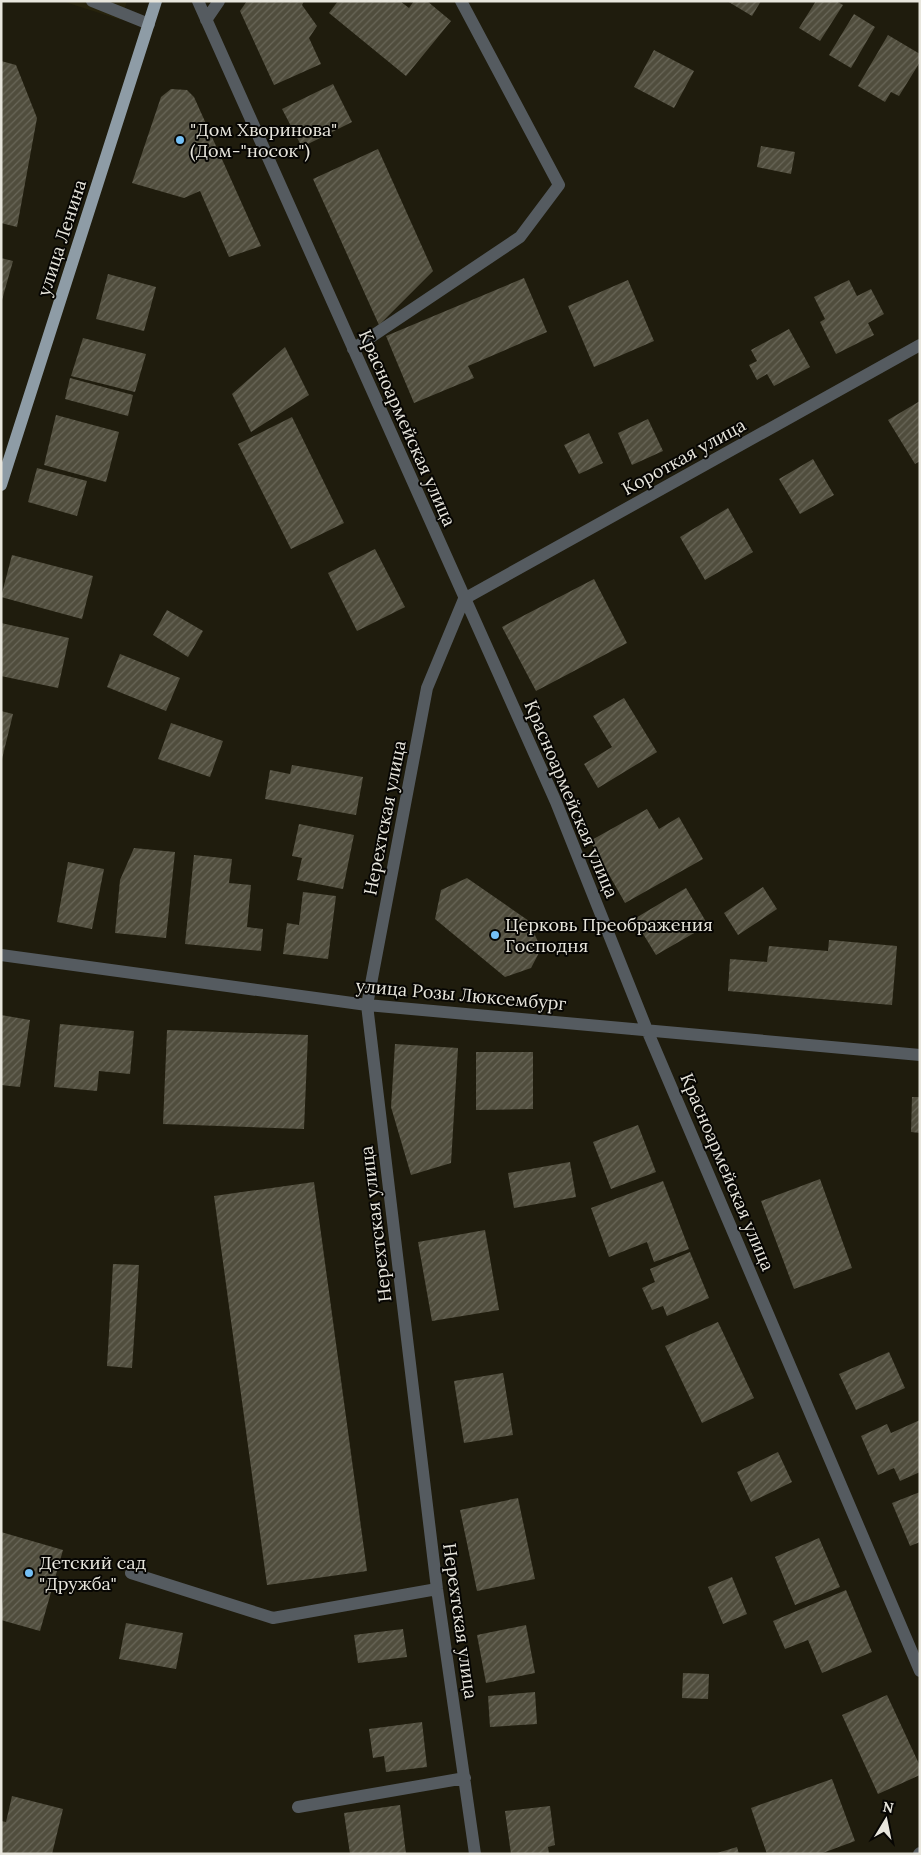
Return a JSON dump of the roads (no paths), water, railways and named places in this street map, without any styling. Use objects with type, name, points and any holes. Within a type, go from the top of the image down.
[{"type":"main road","name":"улица Ленина","points":[[1,485],[156,1]]},
{"type":"street","points":[[92,1],[149,24]]},
{"type":"street","name":"Красноармейская улица","points":[[198,1],[556,802],[647,1030],[920,1671]]},
{"type":"street","points":[[206,20],[219,1]]},
{"type":"street","points":[[353,349],[520,238],[559,185],[461,1]]},
{"type":"street","name":"Короткая улица","points":[[464,599],[920,345]]},
{"type":"street","name":"Нерехтская улица","points":[[464,599],[428,688],[368,1005],[437,1589],[475,1854]]},
{"type":"street","name":"улица Розы Люксембург","points":[[1,955],[368,1005],[920,1054]]},
{"type":"street","points":[[131,1573],[273,1618],[437,1589]]},
{"type":"street","points":[[298,1807],[464,1778]]},
{"type":"place","name":"\"Дом Хворинова\" (Дом-\"носок\")","points":[[180,140]]},
{"type":"place","name":"Церковь Преображения Господня","points":[[495,935]]},
{"type":"place","name":"Детский сад \"Дружба\"","points":[[29,1573]]}]
